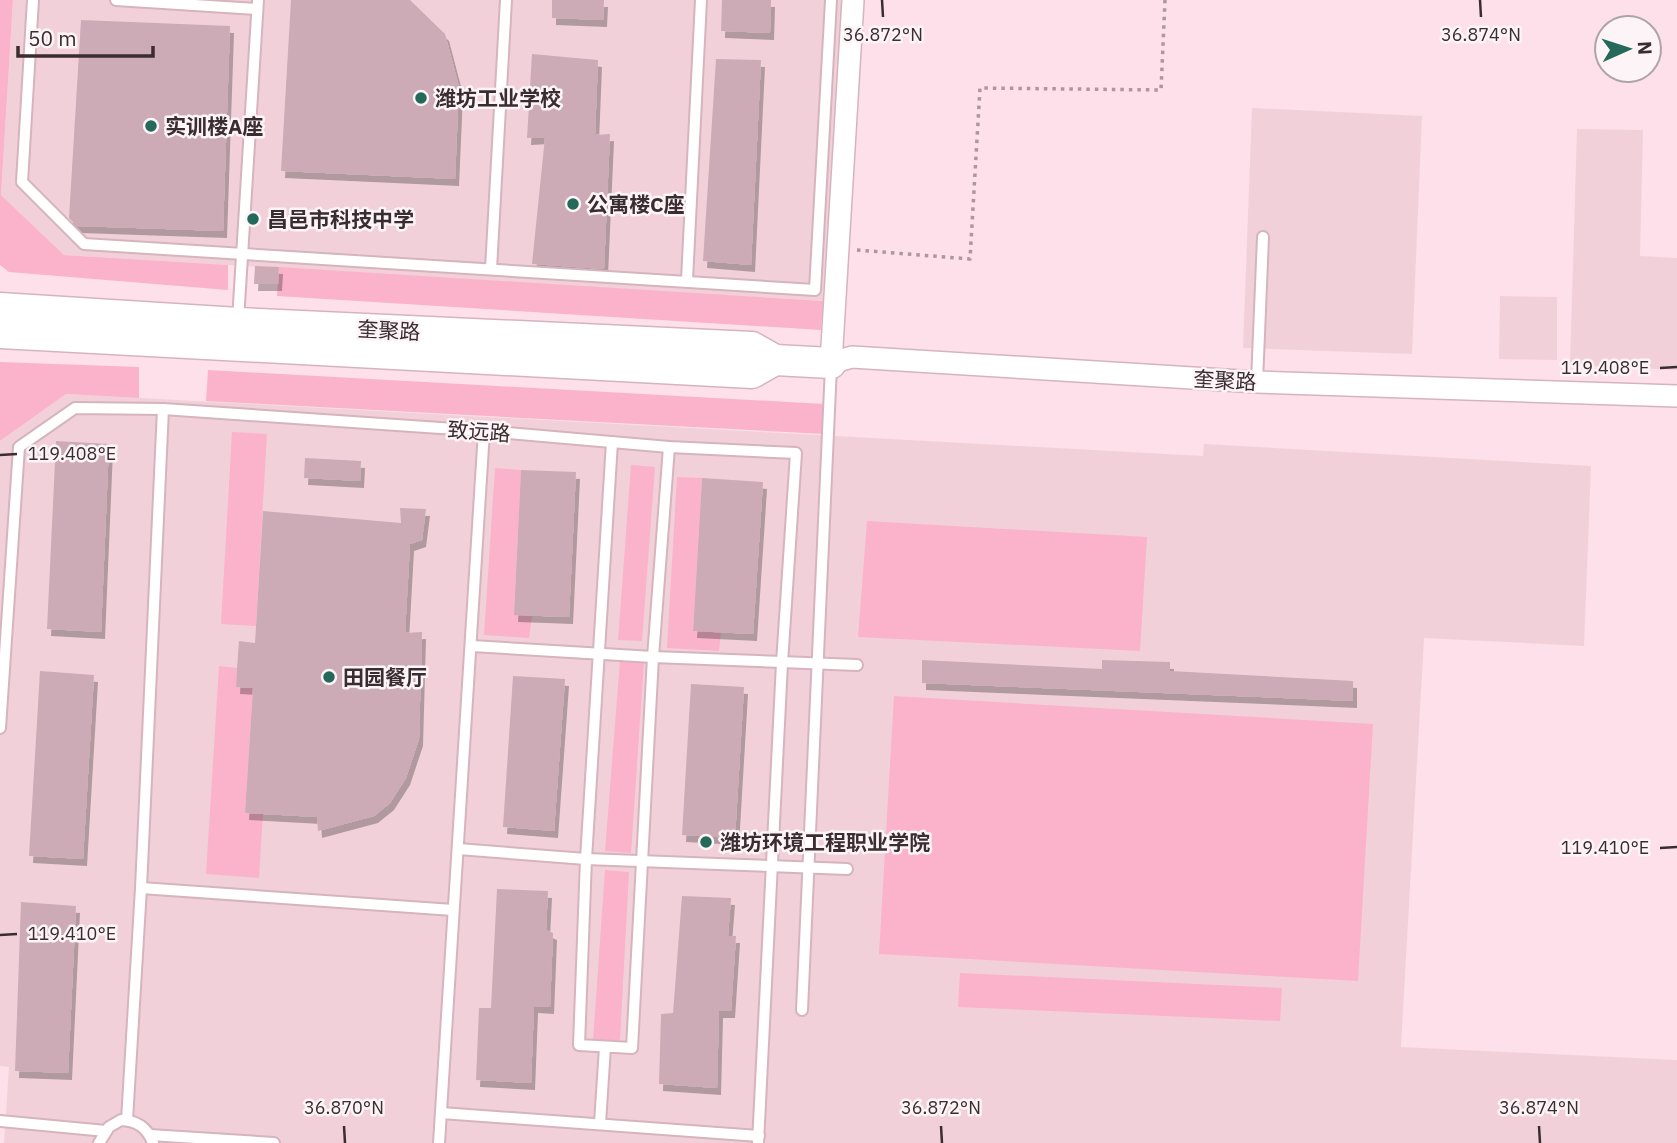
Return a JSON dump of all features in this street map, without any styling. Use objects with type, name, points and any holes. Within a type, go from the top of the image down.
[{"type":"street","points":[[831,363],[853,0]]},
{"type":"street","name":"奎聚路","points":[[0,308],[238,323],[752,347],[775,360],[831,363],[852,357],[1257,382],[1677,396]]},
{"type":"street","name":"奎聚路","points":[[0,333],[752,373],[775,360]]},
{"type":"lane","points":[[33,0],[22,182],[84,244],[815,290],[831,0]]},
{"type":"lane","points":[[116,0],[258,5],[238,323]]},
{"type":"lane","points":[[491,269],[506,0]]},
{"type":"lane","points":[[687,280],[701,0]]},
{"type":"lane","points":[[1257,382],[1264,237]]},
{"type":"lane","points":[[802,1010],[831,363]]},
{"type":"lane","name":"致远路","points":[[0,727],[19,447],[75,408],[163,409],[484,431],[669,447],[796,453],[782,663]]},
{"type":"lane","points":[[127,1120],[141,888],[163,409]]},
{"type":"lane","points":[[439,1143],[484,431]]},
{"type":"lane","points":[[612,442],[586,859],[579,1045],[632,1048],[653,657],[669,447]]},
{"type":"lane","points":[[472,646],[857,666]]},
{"type":"lane","points":[[441,1113],[600,1123],[758,1139],[782,663]]},
{"type":"lane","points":[[458,849],[586,859],[847,869]]},
{"type":"lane","points":[[141,888],[453,910]]},
{"type":"lane","points":[[600,1123],[605,1047]]},
{"type":"lane","points":[[99,1143],[109,1126],[121,1120],[140,1124],[152,1139],[274,1143]]},
{"type":"lane","points":[[0,1121],[106,1131]]},
{"type":"path","points":[[838,248],[970,258],[980,88],[1161,90],[1165,0]]},
{"type":"shaded area","points":[[0,0],[13,0],[1,195],[64,255],[228,265],[228,290],[9,272],[0,265]]},
{"type":"shaded area","name":"潍坊工业学校","points":[[13,0],[842,0],[823,301],[64,255],[1,195]]},
{"type":"shaded area","points":[[1252,108],[1422,116],[1412,354],[1243,348]]},
{"type":"shaded area","points":[[1577,129],[1643,130],[1640,256],[1677,258],[1677,370],[1570,365]]},
{"type":"shaded area","points":[[279,267],[823,301],[821,330],[277,296]]},
{"type":"shaded area","points":[[1500,296],[1557,297],[1557,360],[1499,359]]},
{"type":"shaded area","points":[[0,362],[139,367],[139,398],[66,394],[0,441]]},
{"type":"shaded area","points":[[208,370],[824,404],[824,434],[206,401]]},
{"type":"shaded area","name":"潍坊环境工程职业学院","points":[[66,394],[1203,456],[1204,444],[1591,466],[1584,646],[1424,638],[1401,1047],[1677,1060],[1677,1143],[4,1143],[9,1067],[0,1066],[0,441]]},
{"type":"shaded area","points":[[232,432],[267,434],[256,626],[221,624]]},
{"type":"shaded area","points":[[631,465],[655,467],[642,641],[618,640]]},
{"type":"shaded area","points":[[495,468],[521,470],[514,614],[532,616],[529,638],[484,635]]},
{"type":"shaded area","points":[[677,477],[702,478],[693,630],[721,632],[719,651],[667,648]]},
{"type":"shaded area","points":[[867,521],[1147,537],[1140,651],[858,637]]},
{"type":"shaded area","points":[[620,661],[644,662],[631,853],[605,851]]},
{"type":"shaded area","points":[[219,666],[237,668],[236,687],[253,688],[245,813],[263,814],[259,878],[206,874]]},
{"type":"shaded area","points":[[894,696],[1373,724],[1358,981],[879,954]]},
{"type":"shaded area","points":[[605,870],[629,872],[620,1040],[593,1040]]},
{"type":"shaded area","points":[[960,973],[1282,988],[1280,1021],[958,1007]]},
{"type":"building","points":[[291,0],[410,0],[445,34],[459,87],[455,179],[281,171]]},
{"type":"building","points":[[552,0],[604,0],[603,20],[552,18]]},
{"type":"building","points":[[722,0],[771,0],[770,33],[721,31]]},
{"type":"building","name":"实训楼A座","points":[[81,20],[230,26],[223,231],[77,226],[69,218]]},
{"type":"building","name":"公寓楼C座","points":[[532,54],[598,60],[595,135],[610,134],[604,269],[532,264],[545,137],[527,138]]},
{"type":"building","points":[[716,59],[761,60],[751,265],[703,261]]},
{"type":"building","points":[[255,266],[279,267],[278,284],[254,284]]},
{"type":"building","points":[[56,441],[109,444],[101,632],[47,629]]},
{"type":"building","points":[[305,458],[361,461],[360,481],[304,478]]},
{"type":"building","points":[[521,470],[576,472],[569,617],[514,615]]},
{"type":"building","points":[[702,478],[763,482],[753,634],[693,631]]},
{"type":"building","name":"田园餐厅","points":[[400,508],[426,509],[422,540],[410,544],[405,633],[422,632],[419,739],[406,778],[390,803],[374,816],[318,831],[317,817],[245,813],[253,688],[236,687],[237,668],[239,641],[255,643],[263,511],[401,523]]},
{"type":"building","points":[[922,660],[1102,669],[1102,660],[1170,662],[1170,671],[1353,681],[1353,701],[922,683]]},
{"type":"building","points":[[40,671],[94,675],[83,859],[29,856]]},
{"type":"building","points":[[513,676],[565,679],[554,831],[503,827]]},
{"type":"building","points":[[691,684],[744,687],[735,838],[682,835]]},
{"type":"building","points":[[497,889],[548,891],[546,930],[553,933],[550,1007],[534,1006],[531,1083],[476,1080],[479,1008],[491,1008]]},
{"type":"building","points":[[682,896],[731,898],[728,936],[736,936],[731,1011],[719,1011],[717,1088],[659,1084],[661,1014],[673,1013]]},
{"type":"building","points":[[21,902],[76,906],[68,1073],[15,1071]]},
{"type":"place","name":"潍坊工业学校","points":[[421,98]]},
{"type":"place","name":"实训楼A座","points":[[151,126]]},
{"type":"place","name":"公寓楼C座","points":[[573,204]]},
{"type":"place","name":"昌邑市科技中学","points":[[253,219]]},
{"type":"place","name":"田园餐厅","points":[[329,677]]},
{"type":"place","name":"潍坊环境工程职业学院","points":[[706,842]]}]
